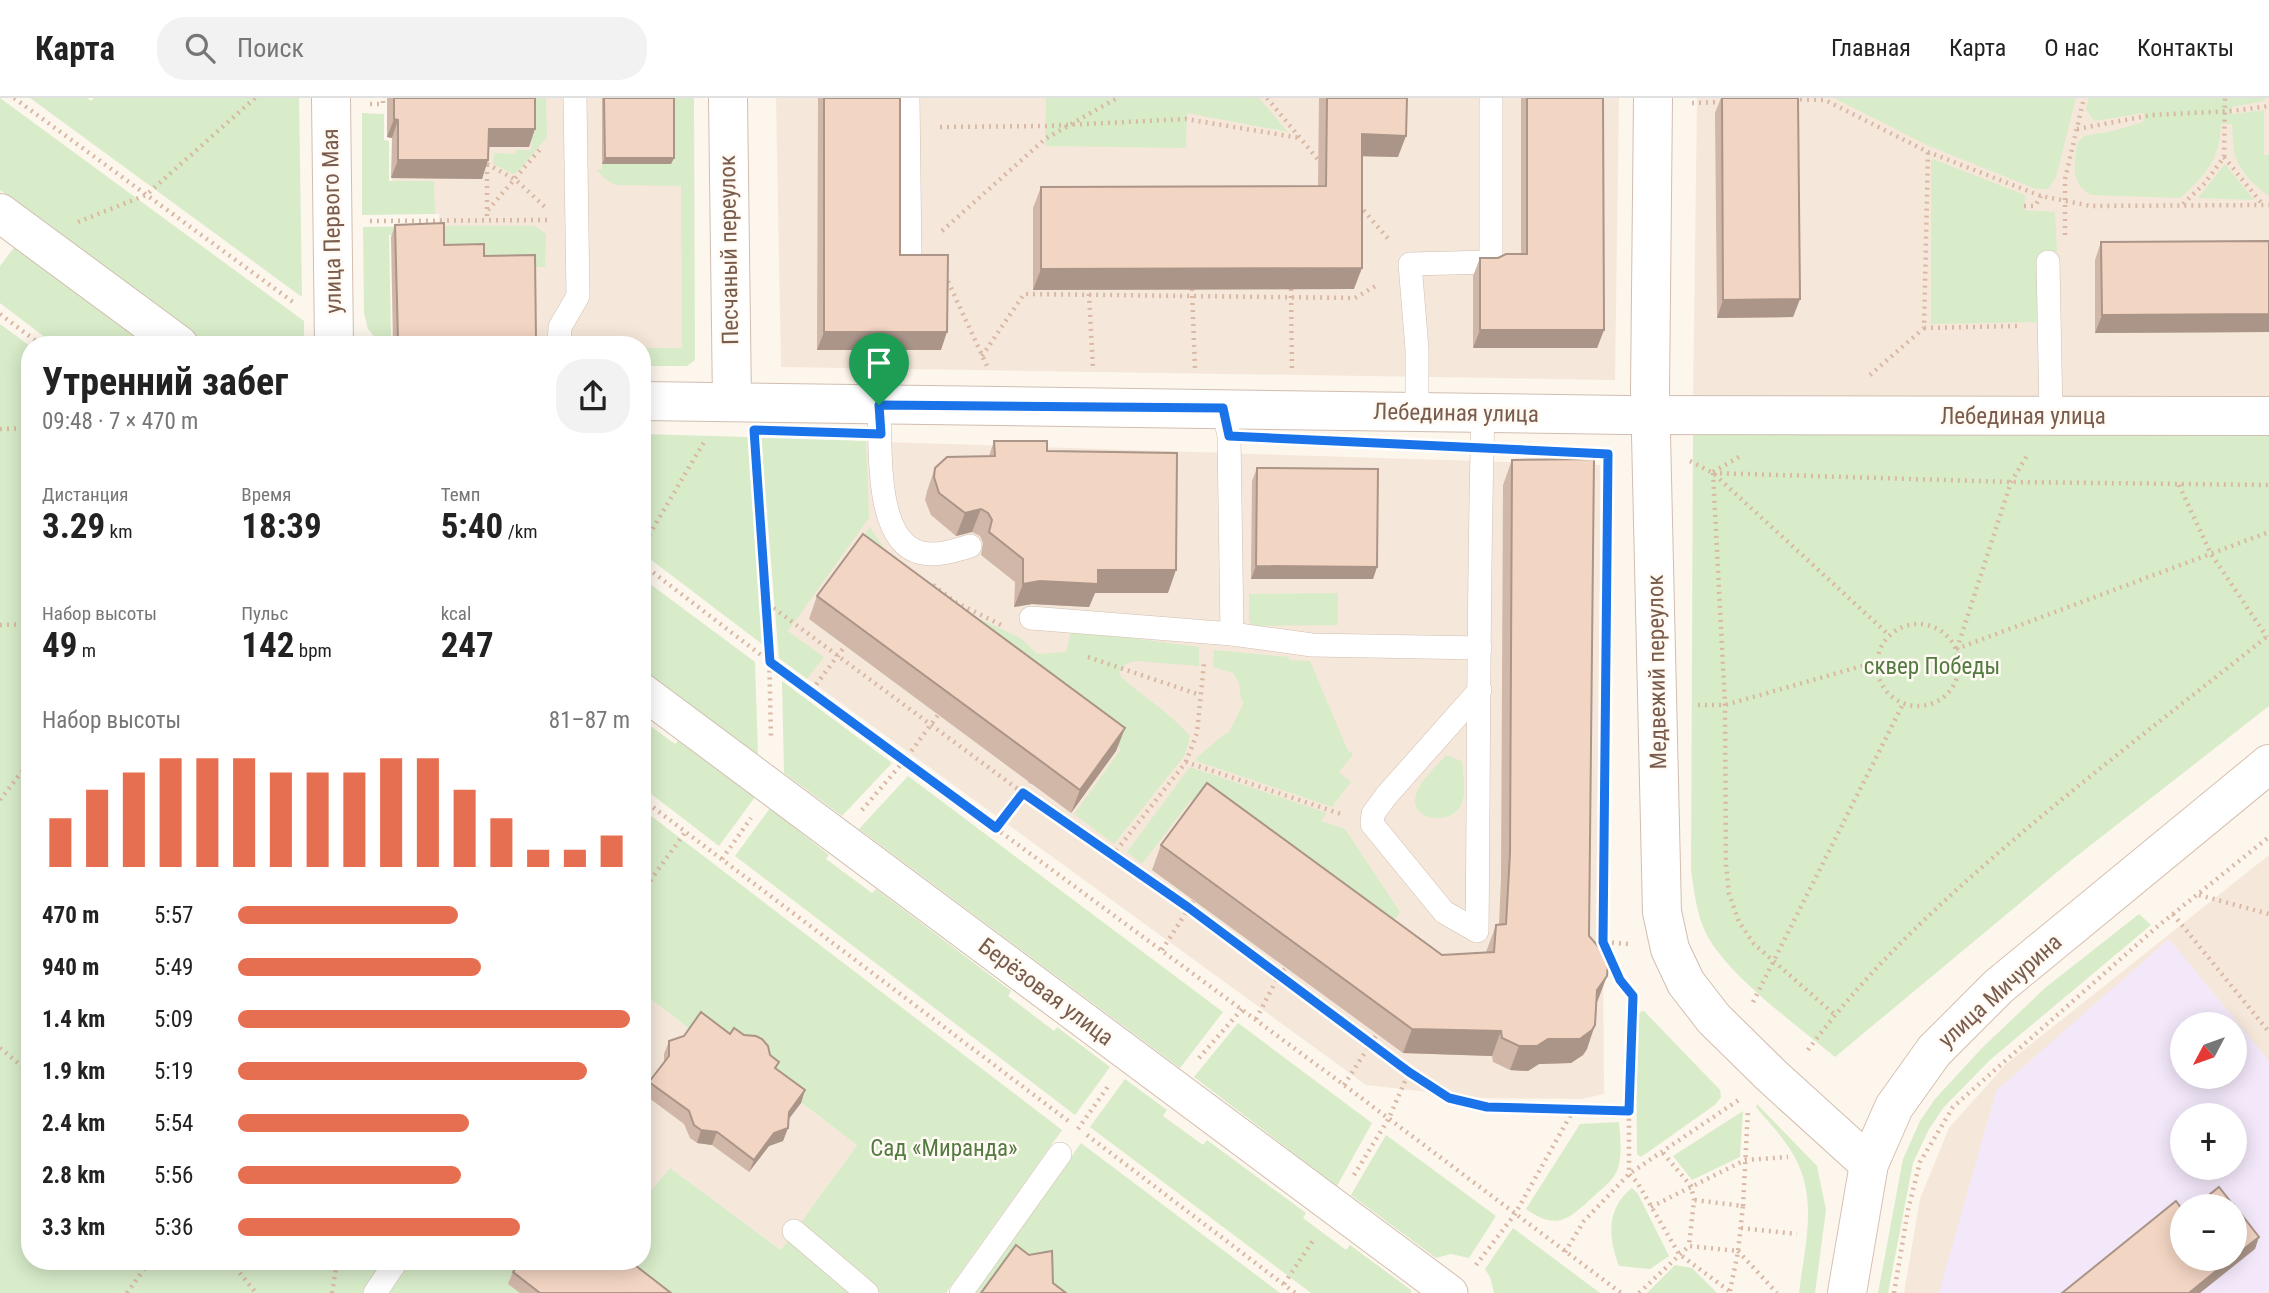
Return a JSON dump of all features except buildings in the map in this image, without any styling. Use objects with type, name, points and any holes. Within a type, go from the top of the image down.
[{"type":"street","name":"улица Первого Мая","points":[[331,98],[334,336]]},
{"type":"street","name":"Песчаный переулок","points":[[728,98],[743,416]]},
{"type":"street","name":"Медвежий переулок","points":[[1669,100],[1652,415],[1662,912],[1670,949],[1686,983],[1714,1019],[1869,1164]]},
{"type":"street","points":[[0,213],[167,336]]},
{"type":"street","name":"Лебединая улица","points":[[651,402],[743,416],[879,405],[1652,415],[2269,416]]},
{"type":"street","name":"Берёзовая улица","points":[[651,698],[1335,1208],[1462,1282]]},
{"type":"street","name":"улица Мичурина","points":[[1847,1293],[1869,1164],[1894,1107],[1934,1051],[1999,986],[2269,764]]},
{"type":"lane","points":[[560,336],[560,327],[578,296],[575,98]]},
{"type":"lane","points":[[908,98],[910,260]]},
{"type":"lane","points":[[1417,412],[1417,349],[1410,264],[1492,262],[1491,98]]},
{"type":"lane","points":[[2048,262],[2051,416]]},
{"type":"lane","points":[[879,405],[881,479],[890,524],[902,542],[920,553],[944,554],[970,546]]},
{"type":"lane","points":[[1223,408],[1229,436],[1232,634]]},
{"type":"lane","points":[[1480,690],[1386,796],[1373,814],[1371,824],[1444,912],[1477,931],[1480,690],[1480,648],[1483,413]]},
{"type":"lane","points":[[1031,618],[1232,634],[1312,645],[1480,648]]},
{"type":"lane","points":[[961,1293],[1060,1154]]},
{"type":"lane","points":[[794,1231],[867,1293]]},
{"type":"lane","points":[[375,1293],[391,1270]]},
{"type":"path","points":[[14,98],[298,306]]},
{"type":"path","points":[[72,225],[146,195],[255,98]]},
{"type":"path","points":[[910,260],[1045,139],[1117,98]]},
{"type":"path","points":[[1267,98],[1321,162]]},
{"type":"path","points":[[2048,262],[2064,252],[2065,179],[2084,98]]},
{"type":"path","points":[[2182,205],[2205,183],[2224,158],[2225,98]]},
{"type":"path","points":[[1787,99],[1825,100],[1928,152],[2041,196],[2091,206],[2266,205]]},
{"type":"path","points":[[1669,100],[1736,101]]},
{"type":"path","points":[[2077,129],[2152,115],[2269,106]]},
{"type":"path","points":[[908,127],[1066,125],[1186,119],[1301,138]]},
{"type":"path","points":[[488,210],[545,144]]},
{"type":"path","points":[[1924,328],[1928,152]]},
{"type":"path","points":[[487,156],[487,220]]},
{"type":"path","points":[[2224,158],[2266,205]]},
{"type":"path","points":[[487,164],[516,180],[551,212]]},
{"type":"path","points":[[2024,205],[2035,206],[2041,196]]},
{"type":"path","points":[[982,356],[1024,294],[1089,292],[1355,298],[1410,264],[1357,203]]},
{"type":"path","points":[[428,220],[428,228]]},
{"type":"path","points":[[367,221],[551,220]]},
{"type":"path","points":[[910,260],[939,262],[987,368]]},
{"type":"path","points":[[1192,289],[1196,382]]},
{"type":"path","points":[[1291,289],[1292,383]]},
{"type":"path","points":[[1089,292],[1094,381]]},
{"type":"path","points":[[0,313],[29,336]]},
{"type":"path","points":[[1825,415],[1924,328],[2049,326]]},
{"type":"path","points":[[722,859],[772,788],[768,604],[743,416]]},
{"type":"path","points":[[1956,649],[2011,482],[2051,416]]},
{"type":"path","points":[[0,429],[21,428]]},
{"type":"path","points":[[651,532],[705,441]]},
{"type":"path","points":[[1596,454],[1618,454]]},
{"type":"path","points":[[1608,454],[1603,942],[1620,980],[1633,996],[1629,1174],[1637,1182],[1679,1254],[1731,1292],[1741,1228],[1749,1106]]},
{"type":"path","points":[[1681,456],[1713,473],[1889,635]]},
{"type":"path","points":[[1713,473],[2011,482],[2269,485]]},
{"type":"path","points":[[1713,473],[1725,705],[1729,894],[1739,922],[1754,944],[1834,1014]]},
{"type":"path","points":[[1808,1050],[1834,1014],[1945,899],[2053,805],[2268,636],[2211,554],[2179,485]]},
{"type":"path","points":[[1956,649],[2269,532]]},
{"type":"path","points":[[651,571],[770,662],[812,690],[904,761],[1390,1118],[1621,1293]]},
{"type":"path","points":[[768,604],[1023,793],[1189,908],[1409,1072],[1449,1098],[1487,1107],[1629,1111]]},
{"type":"path","points":[[0,625],[21,624]]},
{"type":"path","points":[[1926,624],[1939,629],[1949,638],[1959,661],[1958,674],[1947,695],[1926,706],[1903,704],[1891,698],[1882,687],[1876,662],[1882,643],[1889,635],[1900,627],[1926,624]]},
{"type":"path","points":[[812,690],[845,646]]},
{"type":"path","points":[[1112,856],[1186,762],[1197,733],[1205,660]]},
{"type":"path","points":[[1691,705],[1725,705],[1876,662]]},
{"type":"path","points":[[1753,1003],[1903,704]]},
{"type":"path","points":[[839,838],[904,761],[938,715]]},
{"type":"path","points":[[1186,762],[1371,824]]},
{"type":"path","points":[[0,800],[21,773]]},
{"type":"path","points":[[996,828],[1030,782]]},
{"type":"path","points":[[651,806],[1295,1293]]},
{"type":"path","points":[[651,880],[686,831]]},
{"type":"path","points":[[1894,1293],[1908,1210],[1920,1162],[1953,1107],[2173,914],[2267,839]]},
{"type":"path","points":[[2198,895],[2269,914]]},
{"type":"path","points":[[1162,950],[1194,900]]},
{"type":"path","points":[[2173,914],[2269,1031]]},
{"type":"path","points":[[1590,941],[1628,944]]},
{"type":"path","points":[[1256,1019],[1279,975],[1286,968]]},
{"type":"path","points":[[1173,1089],[1242,1009]]},
{"type":"path","points":[[1344,1084],[1377,1034]]},
{"type":"path","points":[[0,1048],[21,1066]]},
{"type":"path","points":[[1078,1128],[1130,1056]]},
{"type":"path","points":[[1284,1284],[1390,1118],[1409,1072]]},
{"type":"path","points":[[1565,1252],[1584,1221],[1629,1174],[1740,1098]]},
{"type":"path","points":[[1462,1282],[1515,1214],[1574,1109]]},
{"type":"path","points":[[1663,1153],[1691,1186],[1694,1200],[1689,1246]]},
{"type":"path","points":[[1651,1207],[1745,1160],[1788,1157]]},
{"type":"path","points":[[1694,1200],[1743,1206]]},
{"type":"path","points":[[1741,1228],[1797,1234]]},
{"type":"path","points":[[1639,1293],[1689,1246],[1738,1251],[1777,1293]]},
{"type":"path","points":[[127,1293],[143,1270]]},
{"type":"path","points":[[237,1270],[256,1293]]},
{"type":"path","points":[[332,1293],[336,1270]]},
{"type":"shaded area","points":[[392,98],[602,98],[602,163],[694,177],[694,348],[651,348],[651,336],[521,336],[439,258],[439,214],[392,214]]},
{"type":"shaded area","points":[[776,98],[1619,98],[1615,380],[781,367]]},
{"type":"shaded area","points":[[1697,98],[2269,98],[2269,399],[1693,402]]},
{"type":"shaded area","points":[[761,438],[1600,465],[1604,1094],[1582,1099],[1481,1098],[1366,1085],[779,658]]},
{"type":"shaded area","points":[[2269,855],[2269,1293],[1904,1293],[1920,1199],[1949,1128],[2006,1064]]},
{"type":"shaded area","points":[[2169,939],[2229,1012],[2170,1012],[2170,1089],[2247,1089],[2247,1034],[2269,1061],[2269,1290],[2265,1293],[1939,1293],[1996,1091]]},
{"type":"shaded area","points":[[651,999],[692,1031],[697,1025],[857,1145],[781,1250],[670,1168],[651,1191]]},
{"type":"green space","points":[[0,98],[304,321],[304,336],[196,336],[0,190]]},
{"type":"green space","points":[[30,98],[87,98],[91,101],[94,98],[299,98],[302,297]]},
{"type":"green space","points":[[532,98],[546,98],[547,137],[518,172],[513,174],[493,164],[494,153],[515,154],[516,150],[531,150]]},
{"type":"green space","points":[[671,98],[694,98],[695,360],[687,366],[651,366],[651,348],[682,348],[681,186],[616,185],[605,179],[597,170],[602,169],[602,164]]},
{"type":"green space","points":[[1046,98],[1259,98],[1288,132],[1187,113],[1186,148],[1045,146]]},
{"type":"green space","points":[[1834,98],[2076,98],[2056,177],[2048,189],[2036,189],[1929,146]]},
{"type":"green space","points":[[2089,98],[2265,98],[2264,101],[2232,107],[2232,114],[2264,110],[2264,155],[2269,155],[2269,196],[2238,164],[2232,124],[2221,124],[2218,147],[2210,166],[2180,198],[2091,195],[2076,178],[2077,143],[2084,136],[2143,122],[2144,113],[2094,121],[2086,109]]},
{"type":"green space","points":[[362,113],[384,114],[384,140],[389,141],[389,181],[434,181],[435,214],[362,215]]},
{"type":"green space","points":[[1933,159],[2025,195],[2024,210],[2055,212],[2057,252],[2040,253],[2041,322],[1931,324]]},
{"type":"green space","points":[[2225,164],[2254,200],[2198,198]]},
{"type":"green space","points":[[422,226],[421,235],[389,235],[391,336],[374,336],[368,329],[364,313],[363,227]]},
{"type":"green space","points":[[442,226],[535,226],[546,234],[545,267],[443,254]]},
{"type":"green space","points":[[16,245],[138,336],[43,336],[0,303],[0,266]]},
{"type":"green space","points":[[0,324],[21,339],[21,1270],[379,1270],[363,1293],[0,1293]]},
{"type":"green space","name":"сквер Победы","points":[[1693,426],[2269,427],[2269,706],[2073,859],[1835,1057],[1762,998],[1727,963],[1704,929],[1697,907],[1691,871]]},
{"type":"green space","points":[[651,434],[748,437],[762,644],[651,560]]},
{"type":"green space","points":[[761,438],[866,441],[869,518],[788,631],[824,657],[807,679],[779,658]]},
{"type":"green space","points":[[870,527],[891,559],[963,611],[1022,639],[1037,654],[1066,652],[1071,630],[1199,647],[1199,666],[1135,661],[1126,664],[1119,673],[1190,736],[1185,755],[1114,844],[1074,814],[1121,749],[853,552]]},
{"type":"green space","points":[[651,585],[755,662],[758,756],[651,677]]},
{"type":"green space","points":[[1338,593],[1338,625],[1255,626],[1249,622],[1249,594]]},
{"type":"green space","points":[[1214,650],[1310,661],[1348,751],[1352,752],[1352,756],[1339,772],[1351,782],[1332,807],[1196,761],[1197,757],[1228,734],[1244,703],[1241,700],[1239,683],[1233,673],[1213,667]]},
{"type":"green space","points":[[782,681],[892,763],[842,816],[784,773]]},
{"type":"green space","points":[[651,727],[675,744],[678,741],[755,797],[719,846],[651,794]]},
{"type":"green space","points":[[1446,755],[1462,761],[1463,801],[1456,812],[1440,818],[1431,818],[1418,810],[1415,804],[1416,795],[1425,779]]},
{"type":"green space","points":[[1190,767],[1327,813],[1321,821],[1345,829],[1400,912],[1382,938],[1191,800],[1142,864],[1127,852]]},
{"type":"green space","points":[[908,776],[1223,1012],[1180,1068],[859,829]]},
{"type":"green space","points":[[770,808],[829,855],[826,859],[872,893],[876,889],[1011,991],[1008,996],[1054,1031],[1057,1027],[1110,1067],[1075,1115],[735,856]]},
{"type":"green space","name":"Сад «Миранда»","points":[[651,816],[1062,1130],[946,1293],[387,1293],[403,1270],[651,1270],[651,1191],[670,1168],[781,1250],[857,1145],[771,1080],[692,1031],[651,999]]},
{"type":"green space","points":[[2139,914],[2151,925],[1990,1060],[1944,1107],[1929,1129],[1913,1163],[1888,1293],[1878,1293],[1903,1159],[1920,1121],[1935,1099],[1982,1048],[2045,988]]},
{"type":"green space","points":[[1644,1011],[1720,1090],[1721,1097],[1716,1104],[1641,1157],[1637,1154],[1636,1021],[1640,1012]]},
{"type":"green space","points":[[1238,1023],[1372,1123],[1337,1186],[1194,1077]]},
{"type":"green space","points":[[1125,1079],[1167,1110],[1163,1116],[1203,1145],[1207,1140],[1306,1213],[1303,1218],[1346,1250],[1350,1245],[1411,1290],[1411,1293],[1311,1293],[1090,1127]]},
{"type":"green space","points":[[1757,1104],[1817,1166],[1826,1210],[1815,1293],[1799,1293],[1808,1211],[1804,1179],[1790,1149],[1756,1107]]},
{"type":"green space","points":[[1743,1111],[1740,1157],[1692,1180],[1673,1156]]},
{"type":"green space","points":[[1619,1122],[1619,1165],[1604,1187],[1571,1216],[1563,1219],[1547,1220],[1526,1209],[1580,1124]]},
{"type":"green space","points":[[1386,1135],[1496,1216],[1469,1258],[1451,1254],[1436,1258],[1351,1195]]},
{"type":"green space","points":[[1081,1143],[1280,1293],[975,1293]]},
{"type":"green space","points":[[1632,1188],[1638,1194],[1669,1256],[1650,1269],[1619,1266],[1613,1245],[1612,1224],[1617,1205]]},
{"type":"green space","points":[[1513,1228],[1600,1293],[1494,1293],[1485,1269]]},
{"type":"green space","points":[[1675,1265],[1692,1268],[1717,1293],[1647,1293]]},
{"type":"route","points":[[879,405],[1223,408],[1229,436],[1608,454],[1603,942],[1620,980],[1633,996],[1629,1111],[1487,1107],[1449,1098],[1409,1072],[1189,908],[1023,793],[996,828],[812,690],[770,662],[754,430],[881,434],[879,405]]}]
